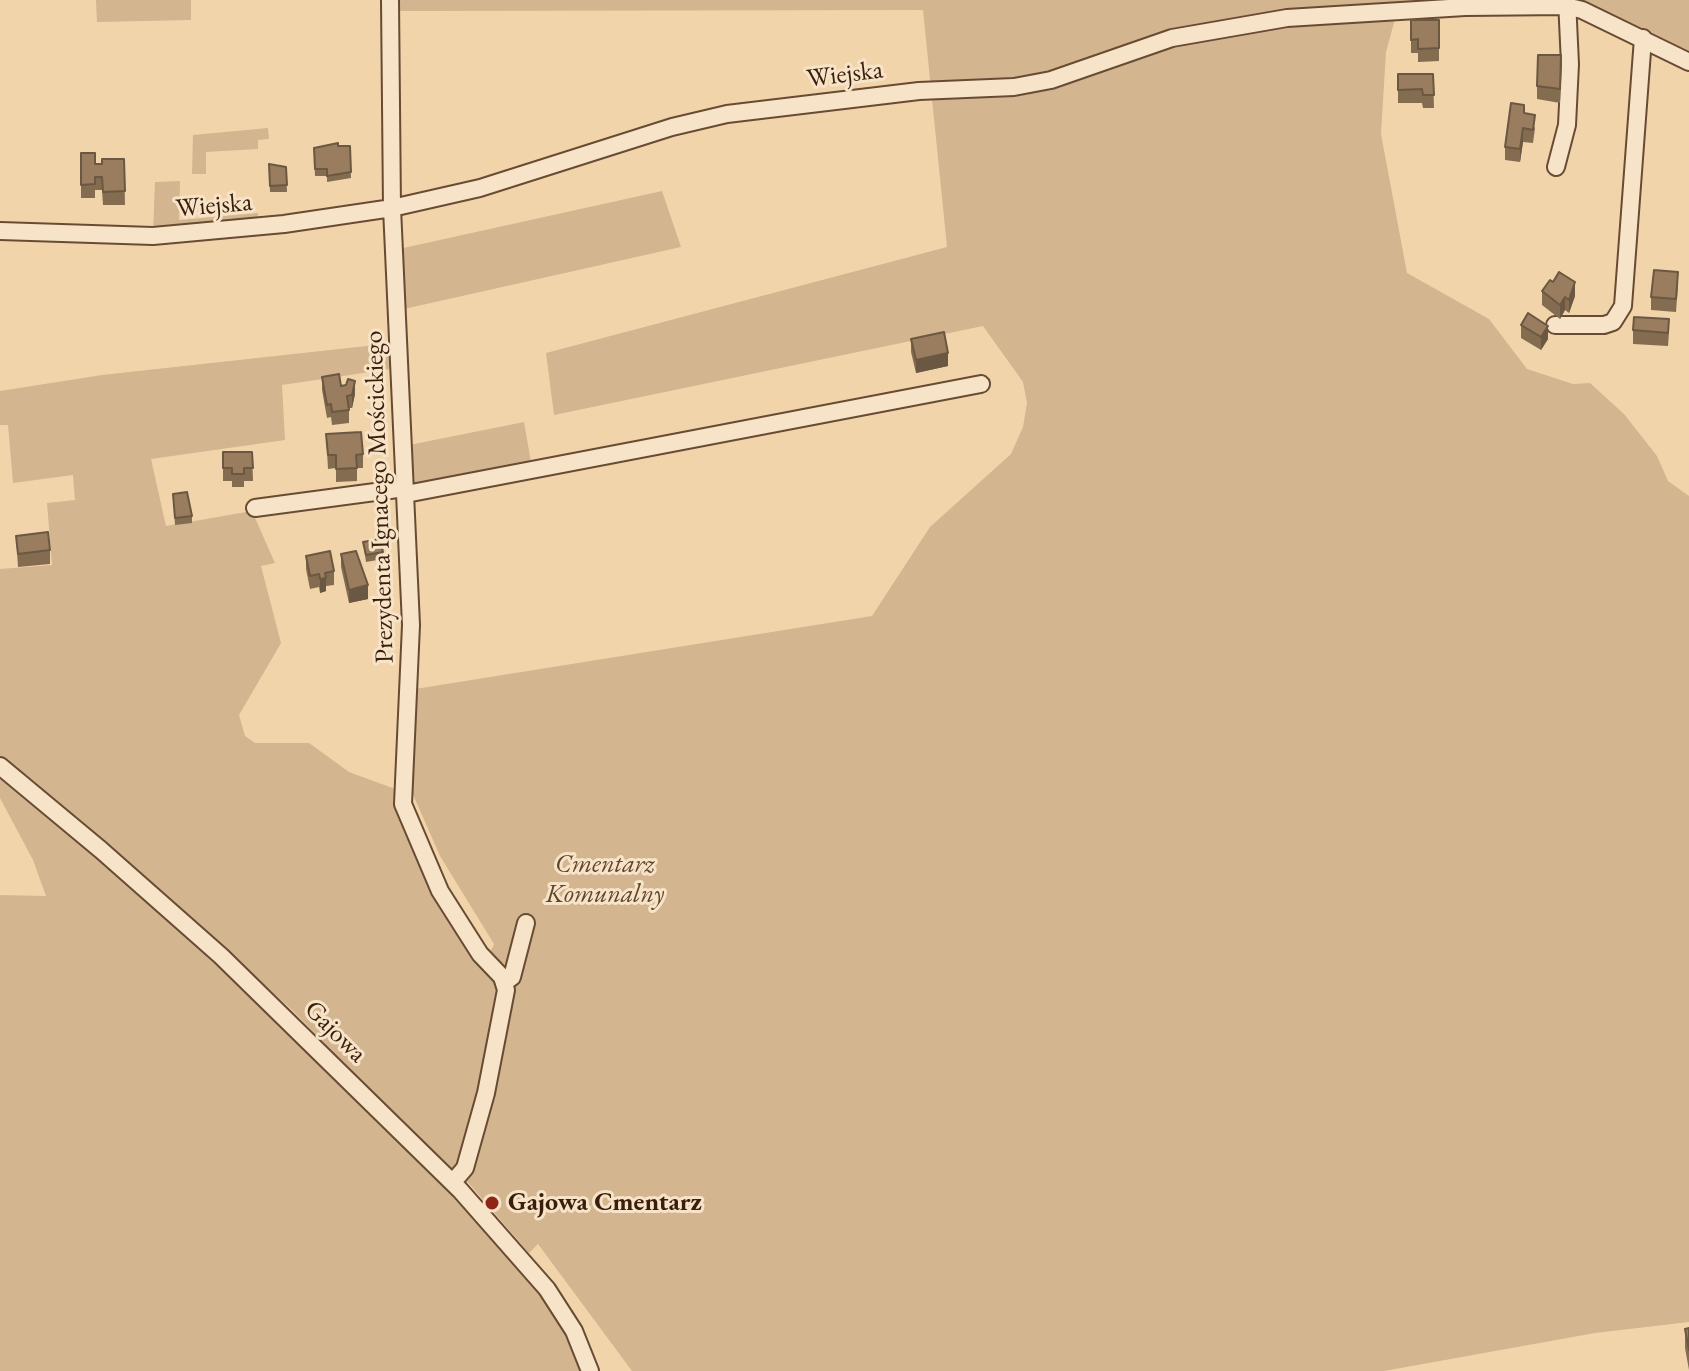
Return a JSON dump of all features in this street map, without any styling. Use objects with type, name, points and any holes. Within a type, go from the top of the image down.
[{"type":"street","name":"Prezydenta Ignacego Mościckiego","points":[[390,0],[392,208],[411,638],[404,811],[440,891],[505,982]]},
{"type":"street","name":"Wiejska","points":[[0,231],[153,236],[284,224],[392,208],[480,188],[672,127],[727,114],[919,91],[1014,87],[1051,80],[1172,38],[1240,24],[1465,7],[1566,3],[1689,62]]},
{"type":"street","points":[[1556,167],[1567,125],[1570,64],[1566,3]]},
{"type":"street","points":[[1555,325],[1604,325],[1613,322],[1623,306],[1643,38]]},
{"type":"street","points":[[255,508],[406,491],[981,384]]},
{"type":"street","name":"Gajowa","points":[[0,766],[111,858],[221,956],[453,1182],[547,1289],[574,1331],[590,1371]]},
{"type":"street","points":[[453,1182],[465,1168],[486,1093],[506,995],[505,982],[512,977],[526,923]]},
{"type":"green space","points":[[96,0],[191,0],[191,20],[97,22]]},
{"type":"green space","name":"Cmentarz Komunalny","points":[[397,0],[1519,0],[1395,19],[1386,52],[1381,134],[1407,273],[1489,319],[1527,369],[1573,384],[1590,383],[1624,414],[1657,456],[1668,481],[1689,496],[1689,1322],[1595,1333],[1384,1371],[632,1371],[538,1244],[529,1253],[466,1180],[518,972],[489,955],[494,944],[440,856],[411,790],[415,689],[872,616],[930,527],[1011,454],[1023,427],[1027,403],[1023,382],[983,326],[554,415],[546,353],[947,247],[923,10],[397,11]]},
{"type":"green space","points":[[1582,0],[1689,0],[1689,58],[1586,8]]},
{"type":"green space","points":[[268,128],[269,139],[258,140],[258,149],[206,152],[206,174],[192,174],[193,135]]},
{"type":"green space","points":[[180,181],[179,220],[258,213],[258,222],[153,233],[155,182]]},
{"type":"green space","points":[[662,191],[681,247],[404,309],[399,249]]},
{"type":"green space","points":[[394,343],[397,368],[282,385],[285,440],[151,459],[166,526],[252,511],[275,563],[261,566],[281,643],[239,715],[245,736],[255,743],[309,743],[349,772],[398,790],[495,983],[498,992],[487,1071],[454,1174],[291,1009],[126,860],[0,758],[0,569],[52,565],[47,503],[75,500],[73,475],[13,483],[8,425],[0,425],[0,391],[102,375]]},
{"type":"green space","points":[[524,422],[532,468],[413,485],[409,445]]},
{"type":"green space","points":[[0,775],[84,845],[263,1007],[486,1228],[542,1295],[572,1345],[581,1371],[0,1371],[0,895],[46,896],[33,860],[0,798]]},
{"type":"building","points":[[1411,20],[1439,20],[1439,48],[1418,49],[1418,39],[1411,40]]},
{"type":"building","points":[[1538,55],[1561,55],[1560,89],[1537,86]]},
{"type":"building","points":[[1398,74],[1433,74],[1434,95],[1423,95],[1422,89],[1398,90]]},
{"type":"building","points":[[1511,103],[1524,105],[1524,113],[1535,115],[1533,130],[1523,128],[1520,149],[1505,147]]},
{"type":"building","points":[[338,143],[338,146],[350,146],[351,172],[327,176],[327,169],[315,169],[314,148]]},
{"type":"building","points":[[81,153],[95,153],[95,164],[102,164],[102,159],[124,159],[125,191],[103,192],[102,177],[95,177],[95,184],[81,185]]},
{"type":"building","points":[[269,164],[286,167],[287,185],[270,186]]},
{"type":"building","points":[[1654,270],[1678,272],[1676,299],[1651,297]]},
{"type":"building","points":[[1559,272],[1575,282],[1569,300],[1565,297],[1560,305],[1542,291]]},
{"type":"building","points":[[1528,313],[1548,326],[1541,337],[1521,325]]},
{"type":"building","points":[[1634,317],[1669,319],[1668,333],[1633,330]]},
{"type":"building","points":[[944,332],[948,353],[916,360],[911,339]]},
{"type":"building","points":[[339,374],[341,386],[346,385],[348,379],[355,381],[352,395],[347,396],[349,410],[332,412],[331,404],[327,405],[322,377]]},
{"type":"building","points":[[361,432],[363,454],[356,455],[357,468],[336,469],[336,455],[328,455],[326,434]]},
{"type":"building","points":[[223,452],[252,452],[253,468],[244,468],[244,474],[232,474],[232,468],[223,468]]},
{"type":"building","points":[[187,492],[192,516],[175,518],[173,494]]},
{"type":"building","points":[[48,532],[50,550],[18,554],[16,536]]},
{"type":"building","points":[[380,539],[383,552],[366,555],[363,542]]},
{"type":"building","points":[[330,551],[334,571],[325,573],[326,578],[320,579],[319,574],[310,576],[306,556]]},
{"type":"building","points":[[356,551],[368,585],[349,590],[341,554]]},
{"type":"building","points":[[1689,1328],[1689,1350],[1685,1329]]},
{"type":"place","name":"Gajowa Cmentarz","points":[[492,1203]]}]
